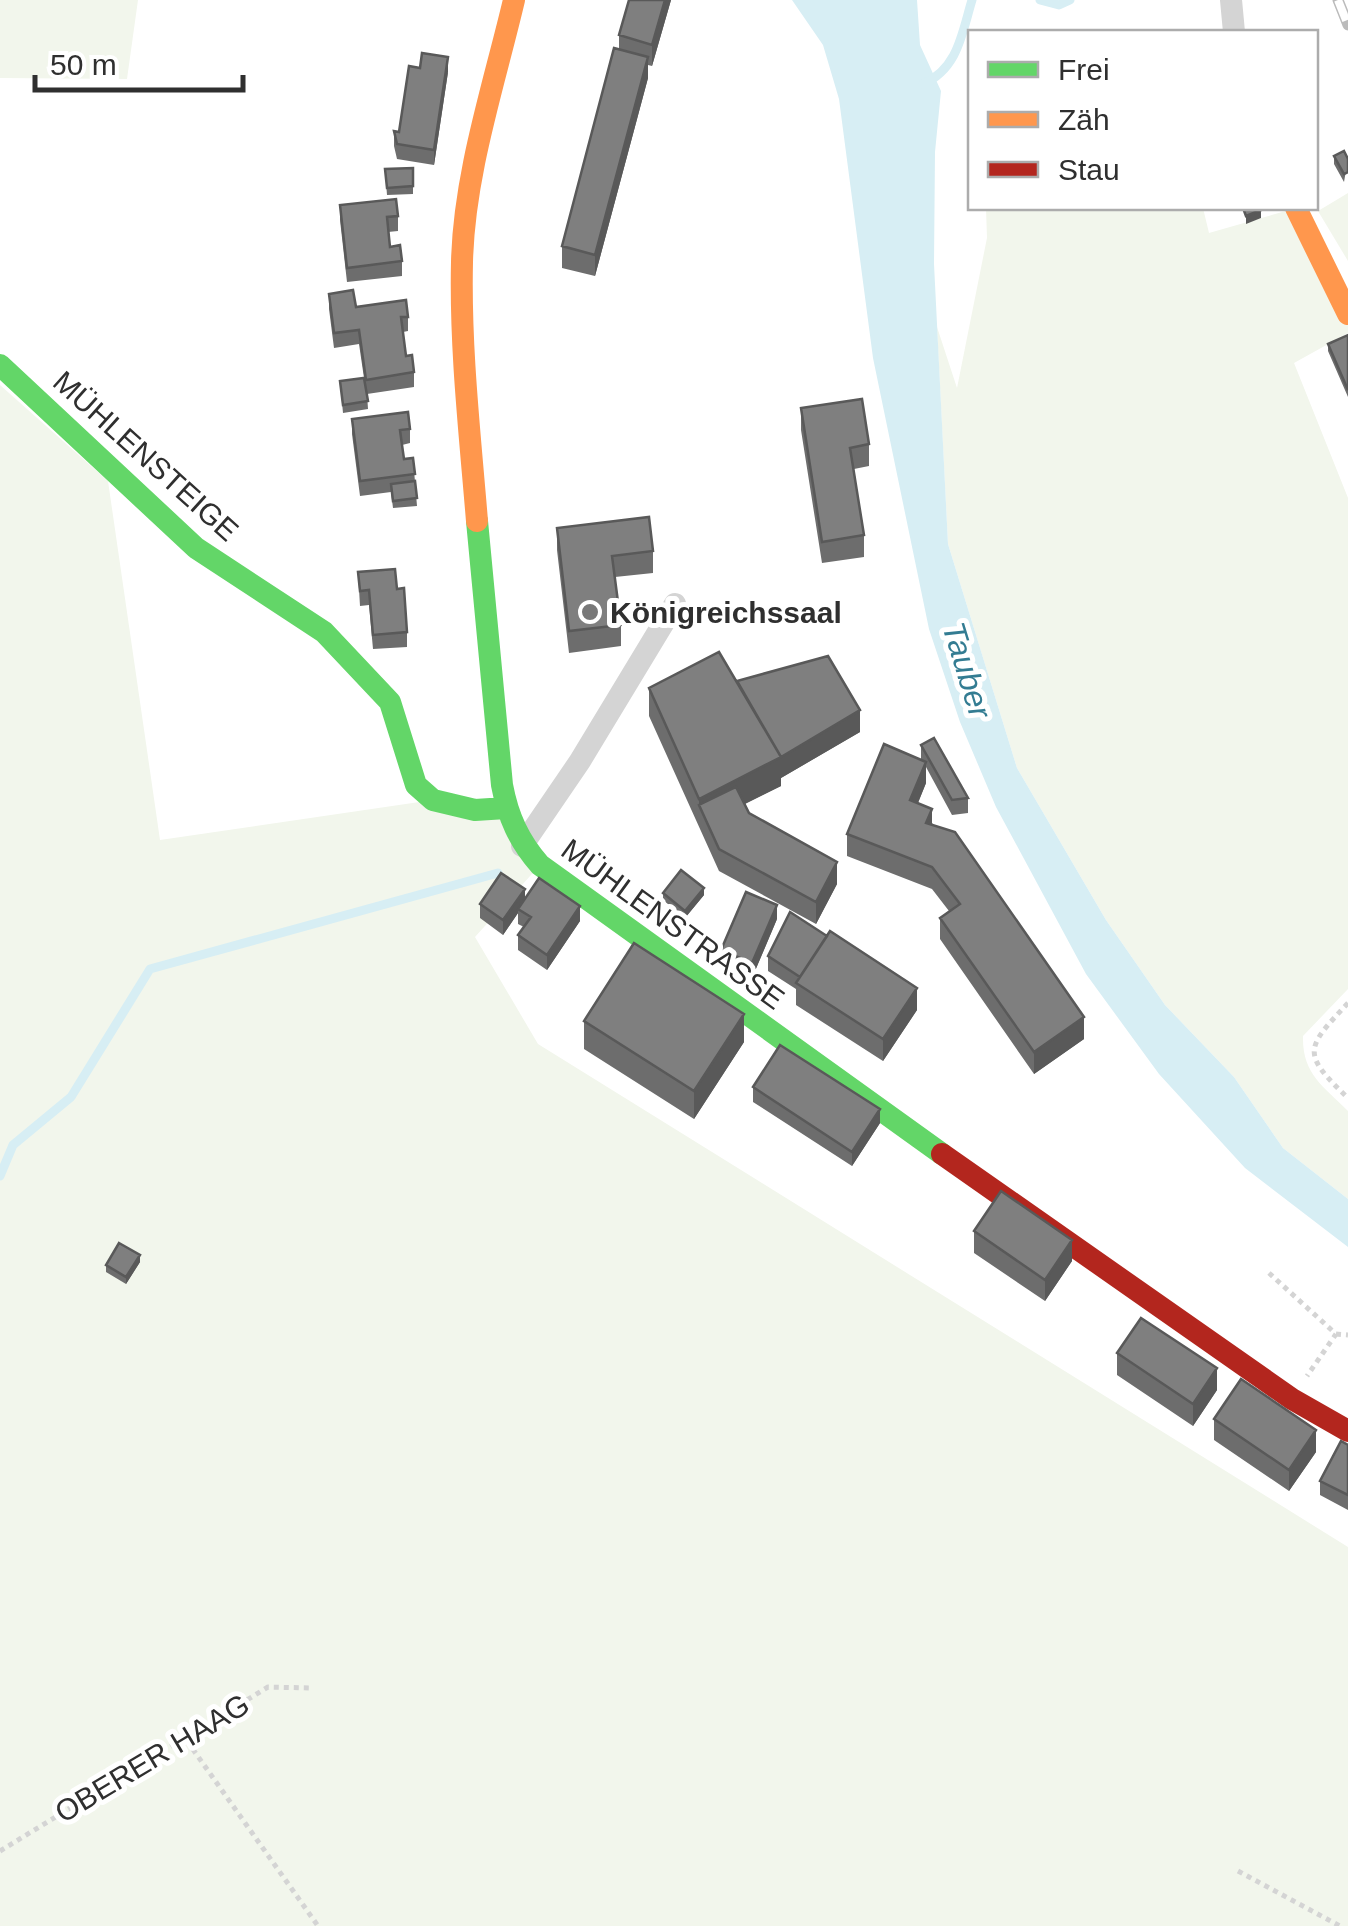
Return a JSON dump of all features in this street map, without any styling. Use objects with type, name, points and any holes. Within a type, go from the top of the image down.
[{"type":"main road","name":"MÜHLENSTRASSE","points":[[514,0],[472,176],[462,260],[469,422],[492,690],[506,808],[522,846],[540,865],[799,1054],[1292,1399],[1348,1431]]},
{"type":"main road","points":[[1297,210],[1348,314]]},
{"type":"main road","name":"MÜHLENSTEIGE","points":[[0,364],[196,548],[324,632],[390,702],[416,785],[433,800],[475,810],[506,808]]},
{"type":"street","points":[[1231,0],[1234,30]]},
{"type":"street","points":[[522,846],[580,761],[676,604]]},
{"type":"path","points":[[1348,1002],[1322,1031],[1314,1044],[1313,1056],[1319,1071],[1348,1098]]},
{"type":"path","points":[[1270,1273],[1336,1334],[1348,1335]]},
{"type":"path","points":[[1292,1399],[1336,1334]]},
{"type":"path","name":"OBERER HAAG","points":[[0,1851],[268,1687],[310,1688]]},
{"type":"path","points":[[186,1740],[318,1926]]},
{"type":"path","points":[[1238,1872],[1340,1926]]},
{"type":"shaded area","points":[[0,0],[138,0],[127,79],[0,78]]},
{"type":"shaded area","points":[[1348,193],[1348,261],[1318,211]]},
{"type":"shaded area","points":[[986,210],[1203,210],[1209,233],[1297,210],[1348,313],[1348,333],[1294,363],[1348,498],[1348,989],[1303,1036],[1310,1070],[1348,1111],[1348,1199],[1283,1148],[1234,1077],[1165,1005],[1106,920],[1017,768],[948,544],[937,327],[957,388],[987,238]]},
{"type":"shaded area","points":[[0,385],[108,481],[160,840],[433,800],[506,808],[540,865],[475,937],[538,1044],[1348,1547],[1348,1926],[0,1926]]},
{"type":"water","name":"Tauber","points":[[792,0],[917,0],[920,45],[941,91],[935,152],[934,264],[948,544],[1017,768],[1106,920],[1165,1005],[1234,1077],[1283,1148],[1348,1199],[1348,1247],[1245,1168],[1159,1074],[1086,974],[996,807],[960,722],[929,629],[873,358],[839,99],[823,45]]},
{"type":"building","points":[[629,0],[665,0],[652,45],[619,35]]},
{"type":"building","points":[[614,48],[648,57],[595,255],[562,246]]},
{"type":"building","points":[[422,53],[448,57],[434,150],[397,144],[394,131],[399,132],[409,66],[420,68]]},
{"type":"building","points":[[1344,151],[1348,172],[1344,174],[1334,156]]},
{"type":"building","points":[[413,168],[413,186],[387,188],[385,169]]},
{"type":"building","points":[[396,199],[398,216],[387,217],[390,247],[400,245],[402,261],[347,268],[340,205]]},
{"type":"building","points":[[353,290],[356,307],[406,300],[408,317],[401,317],[406,356],[412,355],[414,372],[366,380],[359,330],[334,333],[329,294]]},
{"type":"building","points":[[1348,335],[1348,390],[1328,344]]},
{"type":"building","points":[[364,378],[368,401],[343,405],[340,381]]},
{"type":"building","points":[[862,399],[869,444],[850,448],[864,535],[822,542],[801,408]]},
{"type":"building","points":[[408,412],[410,429],[400,430],[404,459],[413,458],[415,474],[360,481],[352,419]]},
{"type":"building","points":[[415,481],[417,498],[393,501],[391,484]]},
{"type":"building","name":"Königreichssaal","points":[[649,517],[653,551],[612,556],[621,625],[569,631],[557,528]]},
{"type":"building","points":[[395,569],[397,589],[404,588],[407,632],[373,635],[369,590],[360,591],[358,572]]},
{"type":"building","points":[[719,652],[781,757],[699,799],[649,688]]},
{"type":"building","points":[[828,656],[860,710],[781,757],[737,681]]},
{"type":"building","points":[[934,738],[968,798],[952,800],[921,745]]},
{"type":"building","points":[[884,744],[926,762],[910,800],[932,809],[926,823],[955,832],[1084,1017],[1034,1052],[940,918],[960,904],[932,867],[847,834]]},
{"type":"building","points":[[736,787],[749,813],[837,862],[816,902],[719,849],[699,805]]},
{"type":"building","points":[[681,870],[704,888],[685,911],[663,893]]},
{"type":"building","points":[[501,873],[525,889],[503,920],[480,904]]},
{"type":"building","points":[[539,878],[580,906],[547,955],[518,935],[531,917],[518,909]]},
{"type":"building","points":[[746,892],[777,905],[752,963],[721,950]]},
{"type":"building","points":[[790,912],[827,936],[800,977],[768,956]]},
{"type":"building","points":[[830,931],[917,988],[883,1039],[796,983]]},
{"type":"building","points":[[634,943],[744,1014],[694,1091],[584,1021]]},
{"type":"building","points":[[780,1045],[880,1109],[852,1152],[753,1087]]},
{"type":"building","points":[[1001,1191],[1072,1240],[1045,1280],[974,1231]]},
{"type":"building","points":[[119,1243],[140,1255],[126,1277],[106,1265]]},
{"type":"building","points":[[1141,1318],[1217,1368],[1193,1404],[1117,1353]]},
{"type":"building","points":[[1241,1379],[1316,1430],[1289,1470],[1214,1419]]},
{"type":"building","points":[[1341,1441],[1348,1445],[1348,1495],[1320,1481]]},
{"type":"waterway","points":[[923,84],[951,60],[972,0]]},
{"type":"waterway","points":[[1040,0],[1059,5],[1070,0]]},
{"type":"waterway","points":[[0,1176],[13,1145],[71,1097],[150,969],[498,873]]},
{"type":"railway","points":[[1338,0],[1348,25]]},
{"type":"traffic: fast","points":[[0,365],[196,548],[324,632],[390,702],[416,785],[433,800],[475,810],[506,808]]},
{"type":"traffic: fast","points":[[477,521],[502,785],[515,828],[526,847],[540,865],[942,1154]]},
{"type":"traffic: slow","points":[[477,521],[463,327],[464,229],[481,130],[514,0]]},
{"type":"traffic: slow","points":[[1297,210],[1348,314]]},
{"type":"traffic: jam","points":[[942,1154],[1292,1399],[1348,1431]]},
{"type":"place","name":"Königreichssaal","points":[[590,612]]}]
